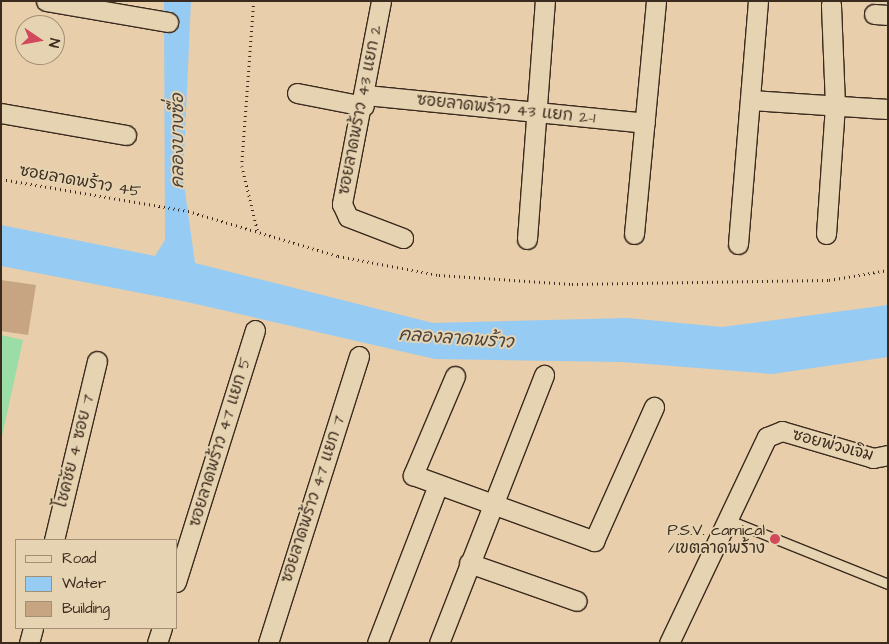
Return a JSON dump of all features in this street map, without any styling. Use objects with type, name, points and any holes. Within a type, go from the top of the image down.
[{"type":"street","points":[[46,1],[168,22]]},
{"type":"street","name":"ซอยลาดพร้าว 43 แยก 2","points":[[381,1],[365,100],[343,212],[403,238]]},
{"type":"street","points":[[527,239],[545,1]]},
{"type":"street","points":[[634,234],[646,124],[656,1]]},
{"type":"street","points":[[738,244],[758,1]]},
{"type":"street","points":[[826,234],[834,106],[831,4]]},
{"type":"street","name":"ซอยลาดพร้าว 43 แยก 2-1","points":[[297,93],[365,100],[536,112],[646,124]]},
{"type":"street","points":[[751,100],[888,109]]},
{"type":"street","points":[[1,113],[126,135]]},
{"type":"street","name":"ซอยลาดพร้าว 47 แยก 5","points":[[178,576],[255,330]]},
{"type":"street","name":"ซอยลาดพร้าว 47 แยก 7","points":[[268,643],[358,356]]},
{"type":"street","name":"โชคชัย 4 ซอย 7","points":[[54,539],[97,361]]},
{"type":"street","points":[[439,643],[544,375]]},
{"type":"street","points":[[455,376],[413,475],[492,506],[594,541],[654,407]]},
{"type":"street","name":"ซอยพ่วงเจิม","points":[[670,643],[767,437],[775,432],[873,458],[888,455]]},
{"type":"street","points":[[377,643],[438,485]]},
{"type":"street","points":[[469,563],[578,602]]},
{"type":"street","points":[[29,643],[32,629]]},
{"type":"street","points":[[157,643],[162,629]]},
{"type":"lane","points":[[729,520],[888,584]]},
{"type":"path","points":[[254,1],[242,166],[258,232]]},
{"type":"path","name":"ซอยลาดพร้าว 45","points":[[1,179],[188,210],[338,256],[439,276],[572,284],[829,280],[888,270]]},
{"type":"green space","points":[[1,335],[23,340],[1,441]]},
{"type":"water","points":[[164,1],[191,1],[183,177],[195,263],[433,323],[627,318],[722,327],[888,305],[888,357],[772,374],[622,362],[435,359],[187,302],[1,266],[1,225],[155,256],[165,240]]},
{"type":"building","points":[[1,280],[36,285],[28,335],[1,331]]},
{"type":"place","name":"P.S.V. camical /เขตลาดพร้าง","points":[[775,539]]},
{"type":"water label","name":"คลองบางซื่อ","points":[[178,141]]},
{"type":"water label","name":"คลองลาดพร้าว","points":[[456,339]]}]
